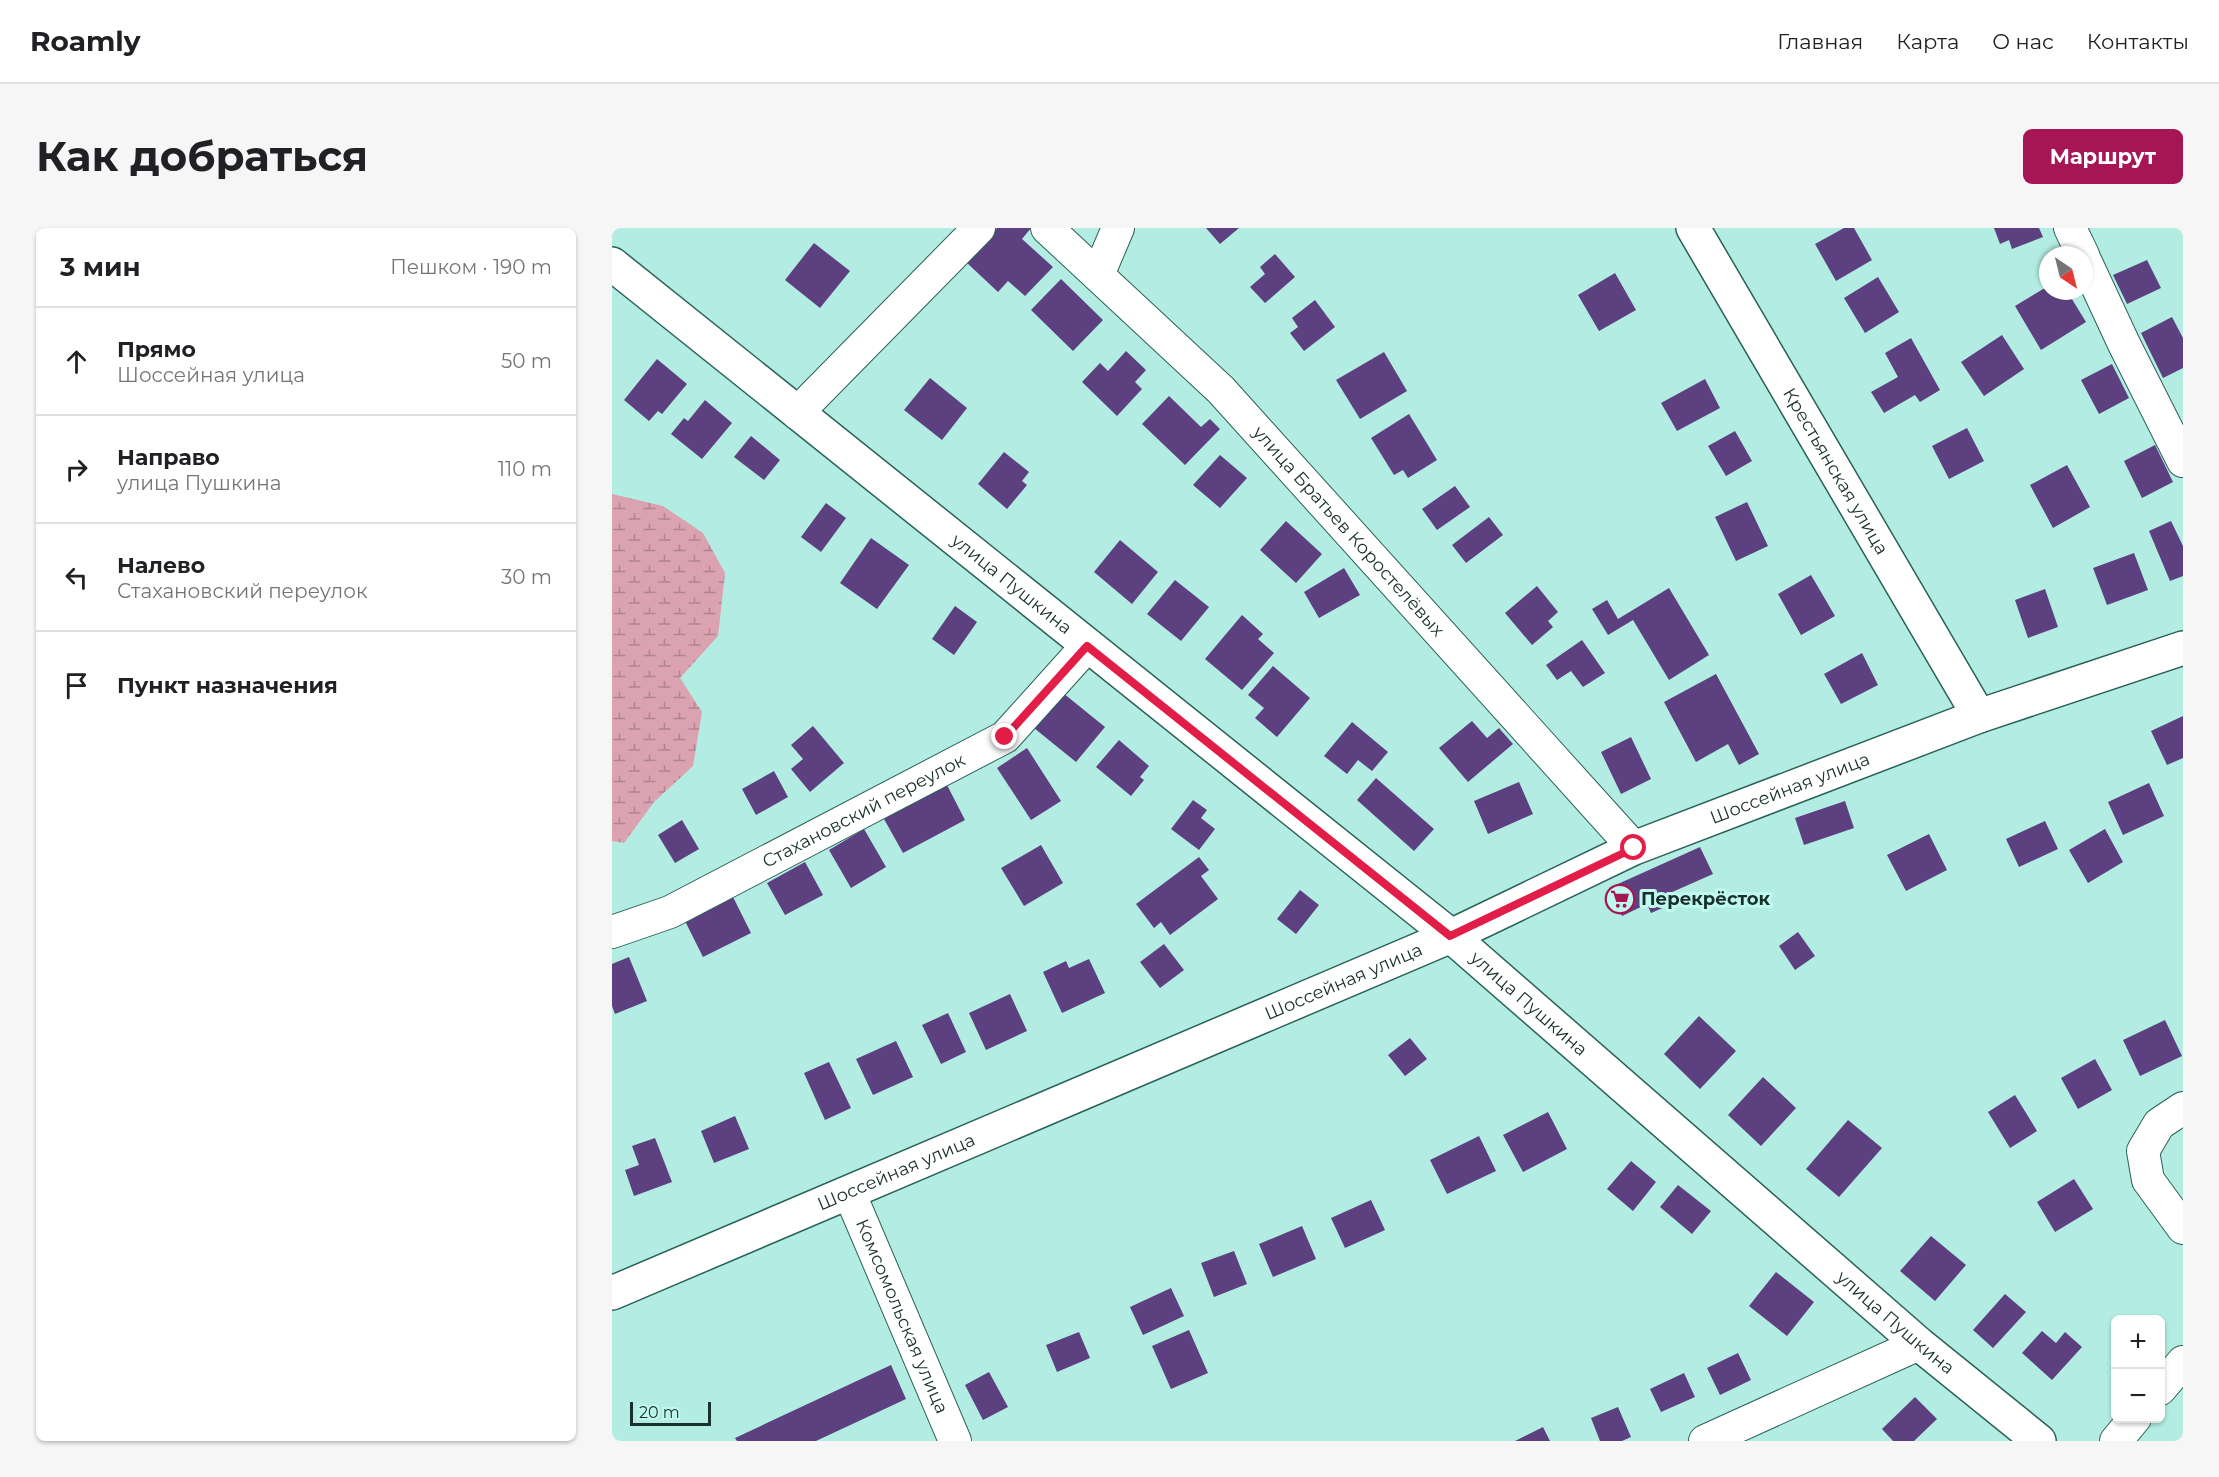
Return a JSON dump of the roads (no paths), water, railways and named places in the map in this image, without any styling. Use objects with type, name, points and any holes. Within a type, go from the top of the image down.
[{"type":"main road","name":"Крестьянская улица","points":[[1693,228],[1979,716]]},
{"type":"main road","name":"улица Пушкина","points":[[612,264],[1450,936],[1919,1344],[2039,1441]]},
{"type":"main road","name":"Шоссейная улица","points":[[612,1293],[1450,936],[1634,848],[1979,716],[2183,648]]},
{"type":"street","points":[[797,413],[979,228]]},
{"type":"street","name":"улица Братьев Коростелёвых","points":[[1047,228],[1221,390],[1634,848]]},
{"type":"street","points":[[1098,275],[1119,228]]},
{"type":"street","points":[[2070,228],[2078,246]]},
{"type":"street","points":[[2093,277],[2183,461]]},
{"type":"street","name":"Стахановский переулок","points":[[612,932],[670,912],[1005,737],[1087,646]]},
{"type":"street","points":[[2183,1108],[2159,1124],[2144,1151],[2148,1180],[2183,1228]]},
{"type":"street","name":"Комсомольская улица","points":[[849,1192],[955,1441]]},
{"type":"street","points":[[1712,1440],[1919,1344]]},
{"type":"street","points":[[2165,1383],[2183,1362]]},
{"type":"street","points":[[2116,1441],[2132,1423]]},
{"type":"place","name":"Перекрёсток","points":[[1620,899]]}]
